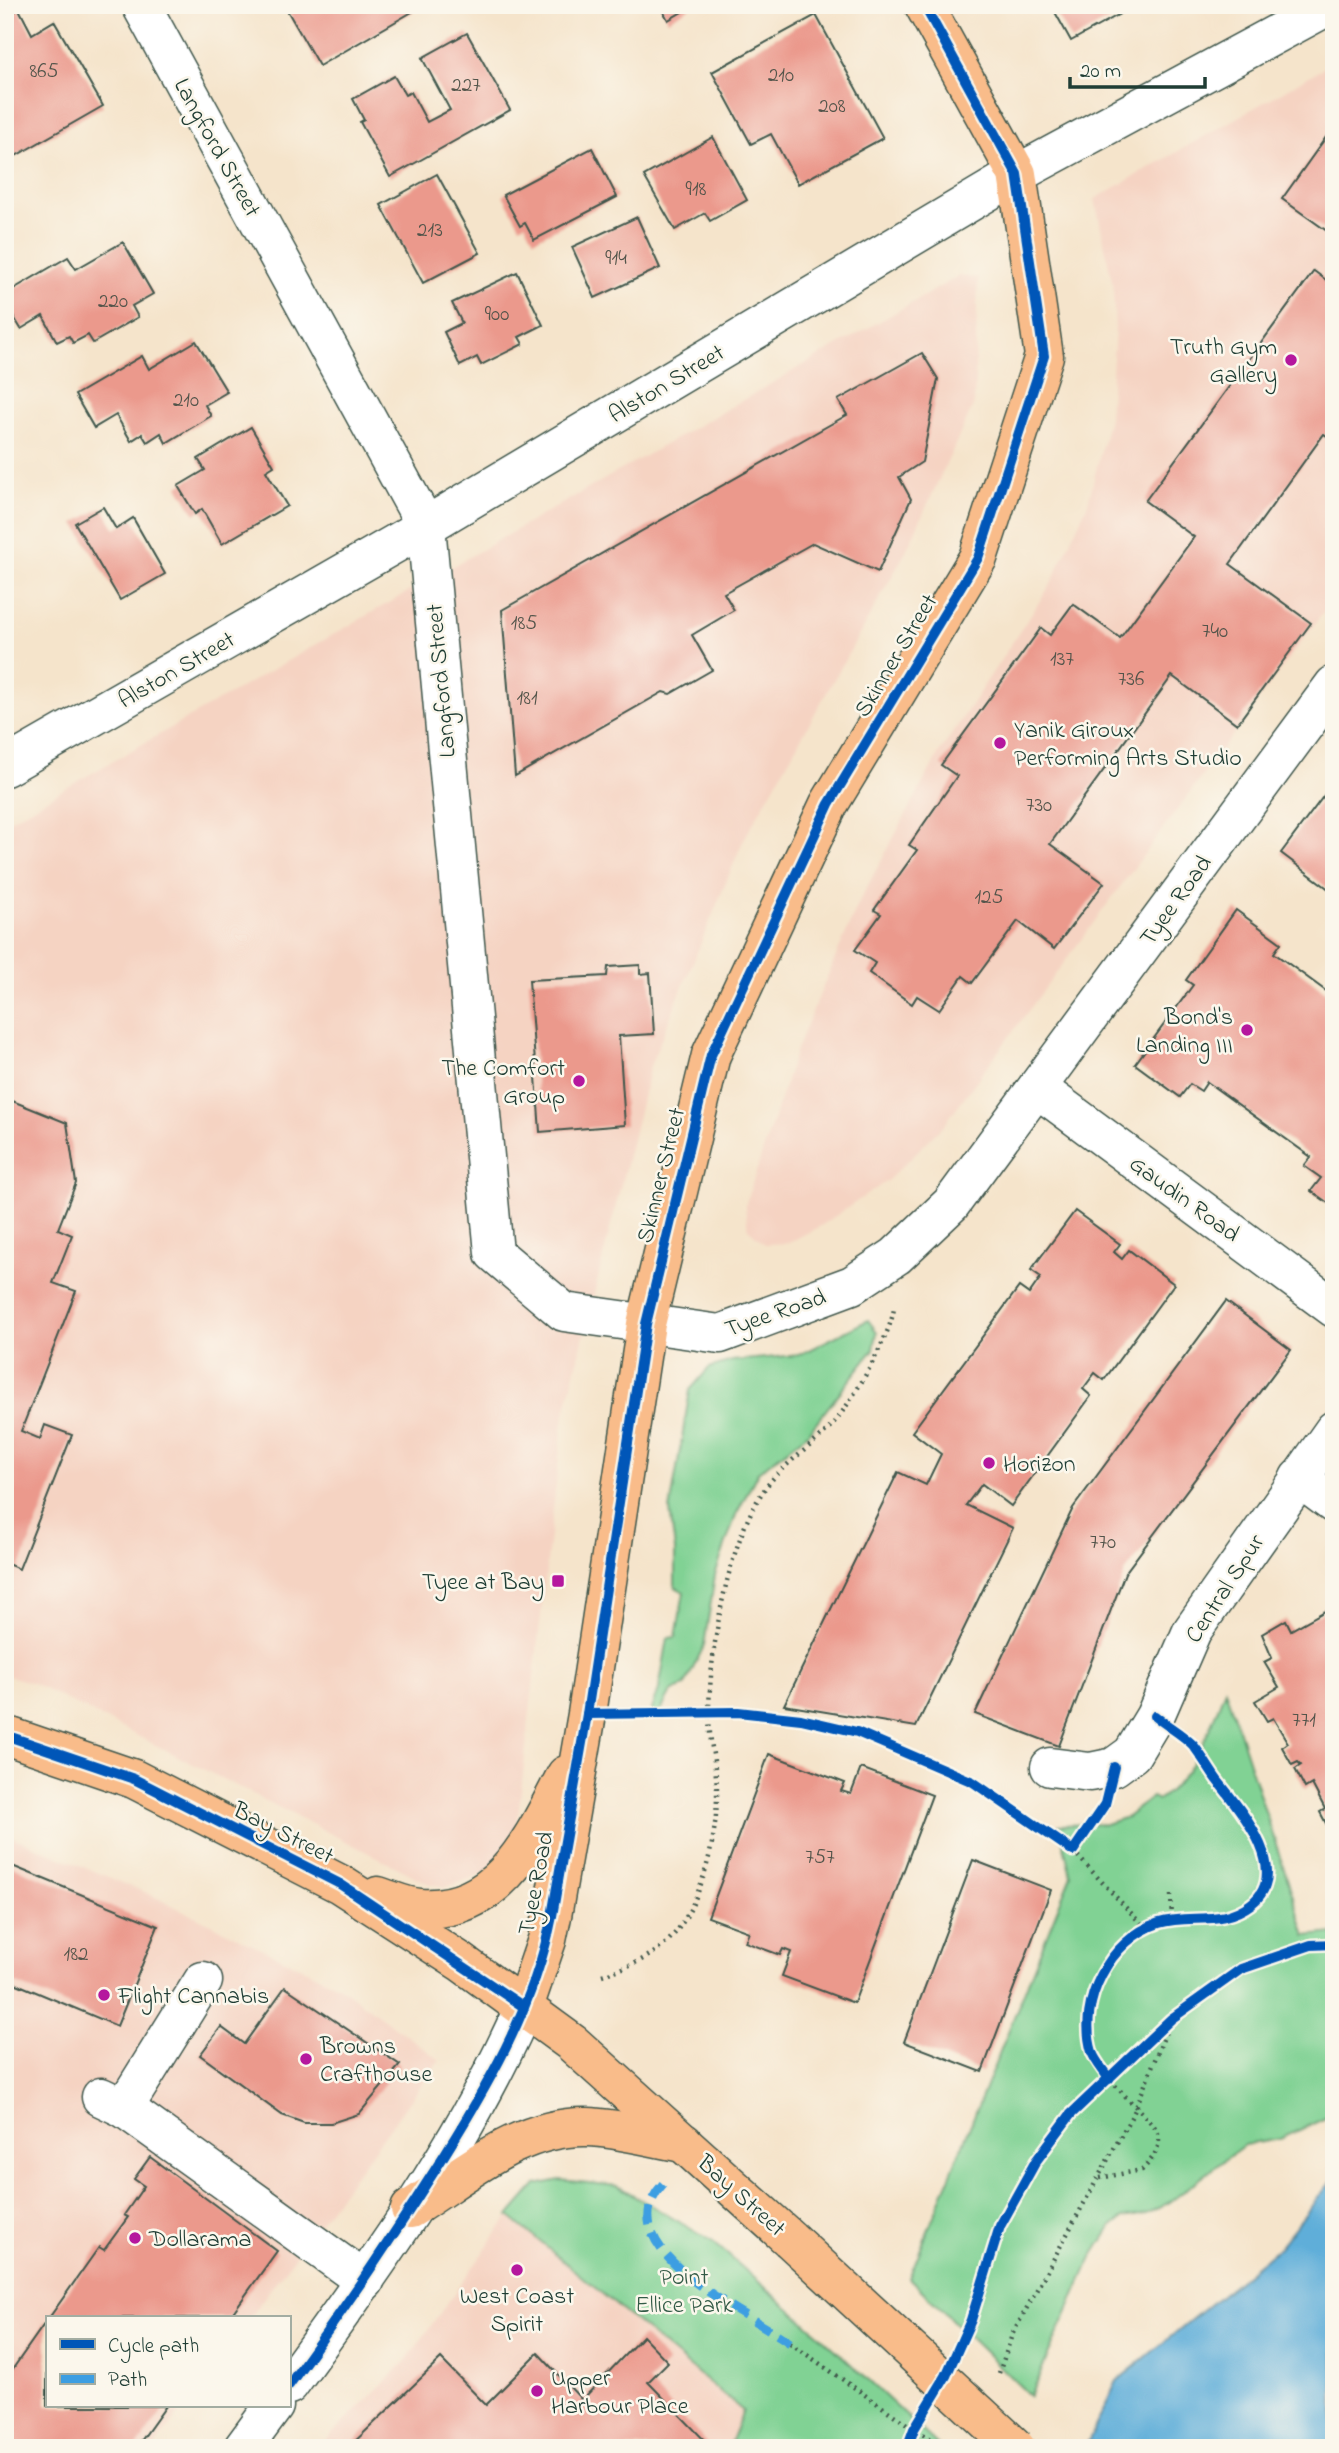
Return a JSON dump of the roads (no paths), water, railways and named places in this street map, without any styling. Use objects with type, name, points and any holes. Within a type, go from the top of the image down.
[{"type":"main road","name":"Skinner Street","points":[[646,1324],[711,1055],[830,804],[978,558],[1044,356],[1017,174],[924,5]]},
{"type":"main road","name":"Tyee Road","points":[[523,2007],[547,1940],[582,1746],[646,1324]]},
{"type":"main road","name":"Bay Street","points":[[5,1735],[134,1779],[340,1884],[461,1962],[572,2043],[790,2239],[1016,2448]]},
{"type":"main road","points":[[340,1884],[417,1908],[444,1908],[472,1897],[499,1880],[523,1856],[582,1746]]},
{"type":"main road","points":[[410,2209],[508,2145],[545,2130],[589,2127],[684,2143]]},
{"type":"street","name":"Langford Street","points":[[141,5],[426,526],[494,1253],[564,1312],[646,1324]]},
{"type":"street","name":"Alston Street","points":[[5,767],[426,526],[1017,174],[1330,5]]},
{"type":"street","name":"Tyee Road","points":[[646,1324],[720,1334],[852,1285],[896,1256],[951,1204],[1334,685]]},
{"type":"street","name":"Gaudin Road","points":[[1037,1088],[1334,1308]]},
{"type":"street","name":"Central Spur","points":[[1050,1767],[1090,1772],[1114,1767],[1132,1754],[1155,1716],[1192,1631],[1334,1430]]},
{"type":"street","points":[[1299,1478],[1334,1504]]},
{"type":"street","points":[[203,1981],[113,2103],[365,2281]]},
{"type":"street","name":"Tyee Road","points":[[290,2384],[365,2281],[495,2074],[523,2007]]},
{"type":"street","points":[[243,2448],[273,2408]]},
{"type":"water","points":[[1334,2178],[1334,2448],[1085,2448],[1117,2381],[1278,2248]]},
{"type":"place","name":"Truth Gym Gallery","points":[[1291,360]]},
{"type":"place","name":"Yanik Giroux Performing Arts Studio","points":[[1000,743]]},
{"type":"place","name":"Bond's Landing III","points":[[1247,1030]]},
{"type":"place","name":"The Comfort Group","points":[[579,1081]]},
{"type":"place","name":"Horizon","points":[[989,1463]]},
{"type":"place","name":"Tyee at Bay","points":[[558,1581]]},
{"type":"place","name":"Flight Cannabis","points":[[104,1995]]},
{"type":"place","name":"Browns Crafthouse","points":[[306,2059]]},
{"type":"place","name":"Dollarama","points":[[135,2238]]},
{"type":"place","name":"West Coast Spirit","points":[[517,2270]]},
{"type":"place","name":"Upper Harbour Place","points":[[537,2391]]},
{"type":"park label","name":"Point Ellice Park","points":[[684,2290]]}]
